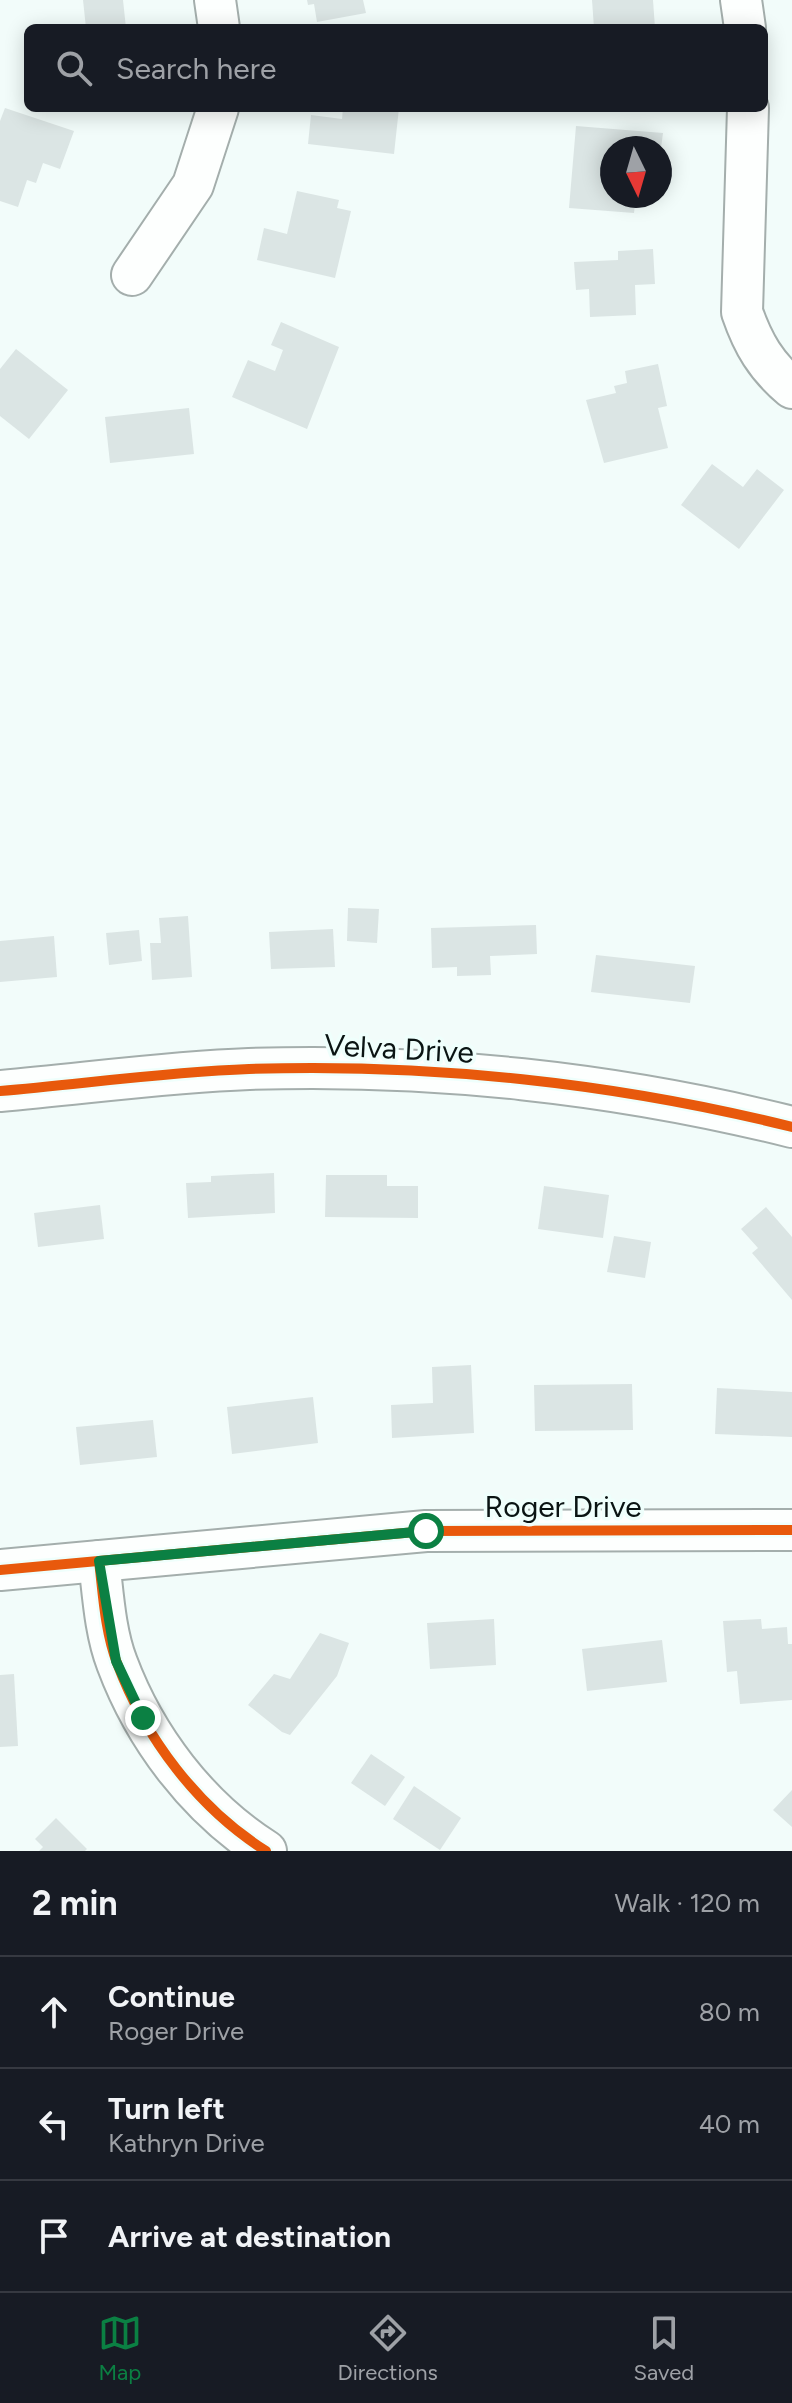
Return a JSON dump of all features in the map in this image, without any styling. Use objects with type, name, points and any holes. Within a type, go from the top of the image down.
[{"type":"street","points":[[215,0],[218,24]]},
{"type":"street","points":[[741,0],[744,24]]},
{"type":"street","points":[[132,275],[193,185],[217,112]]},
{"type":"street","points":[[748,112],[742,312],[753,344],[771,370],[792,388]]},
{"type":"street","name":"Velva Drive","points":[[0,1091],[247,1069],[388,1068],[592,1087],[792,1127]]},
{"type":"street","name":"Roger Drive","points":[[0,1570],[426,1531],[792,1530]]},
{"type":"street","points":[[99,1561],[116,1661],[143,1718],[175,1768],[211,1808],[225,1839],[266,1851]]},
{"type":"building","points":[[83,0],[123,0],[126,24],[86,24]]},
{"type":"building","points":[[307,0],[363,0],[366,13],[317,22],[314,4],[308,5]]},
{"type":"building","points":[[592,0],[653,0],[655,24],[594,24]]},
{"type":"building","points":[[5,108],[74,131],[60,169],[43,163],[36,183],[27,180],[18,207],[0,201],[0,121]]},
{"type":"building","points":[[343,112],[399,112],[394,154],[308,144],[311,115],[342,119]]},
{"type":"building","points":[[576,126],[663,133],[663,136],[600,136],[600,208],[635,208],[634,213],[569,208]]},
{"type":"building","points":[[297,191],[339,200],[337,208],[351,211],[335,278],[257,260],[264,228],[287,234]]},
{"type":"building","points":[[653,249],[655,284],[635,285],[636,315],[590,317],[589,289],[576,290],[574,262],[618,260],[618,251]]},
{"type":"building","points":[[281,322],[339,347],[307,429],[232,397],[248,360],[275,371],[283,350],[271,345]]},
{"type":"building","points":[[16,349],[68,390],[29,439],[0,416],[0,369]]},
{"type":"building","points":[[658,364],[667,406],[658,408],[668,448],[604,463],[586,400],[616,393],[614,386],[627,383],[625,371]]},
{"type":"building","points":[[189,408],[194,454],[110,463],[105,417]]},
{"type":"building","points":[[712,464],[743,487],[757,469],[784,490],[739,549],[681,505]]},
{"type":"building","points":[[348,908],[379,909],[377,943],[347,941]]},
{"type":"building","points":[[188,916],[192,977],[152,980],[150,943],[161,943],[159,918]]},
{"type":"building","points":[[536,925],[537,954],[490,956],[491,975],[457,976],[457,967],[432,968],[431,928]]},
{"type":"building","points":[[333,929],[335,967],[271,969],[269,932]]},
{"type":"building","points":[[139,930],[142,961],[109,965],[106,933]]},
{"type":"building","points":[[54,936],[57,977],[0,982],[0,941]]},
{"type":"building","points":[[596,955],[695,966],[690,1003],[591,992]]},
{"type":"building","points":[[274,1173],[275,1213],[188,1218],[186,1183],[211,1182],[211,1176]]},
{"type":"building","points":[[326,1175],[387,1175],[387,1186],[418,1186],[418,1218],[325,1217]]},
{"type":"building","points":[[544,1186],[609,1195],[603,1238],[538,1229]]},
{"type":"building","points":[[100,1205],[104,1239],[38,1247],[34,1213]]},
{"type":"building","points":[[766,1207],[792,1237],[792,1300],[752,1253],[758,1248],[741,1229]]},
{"type":"building","points":[[614,1236],[651,1242],[645,1278],[607,1272]]},
{"type":"building","points":[[471,1365],[474,1433],[392,1438],[391,1405],[433,1403],[432,1367]]},
{"type":"building","points":[[632,1384],[633,1430],[535,1431],[534,1385]]},
{"type":"building","points":[[717,1388],[792,1392],[792,1437],[715,1434]]},
{"type":"building","points":[[313,1397],[318,1443],[232,1454],[227,1407]]},
{"type":"building","points":[[153,1420],[157,1457],[80,1465],[76,1427]]},
{"type":"building","points":[[494,1619],[496,1665],[430,1669],[427,1623]]},
{"type":"building","points":[[761,1619],[762,1629],[787,1627],[788,1644],[792,1644],[792,1700],[740,1704],[737,1671],[727,1672],[723,1621]]},
{"type":"building","points":[[320,1633],[349,1643],[337,1676],[290,1735],[248,1705],[274,1674],[290,1679]]},
{"type":"building","points":[[662,1640],[667,1682],[587,1691],[582,1649]]},
{"type":"building","points":[[14,1674],[18,1746],[0,1747],[0,1675]]},
{"type":"building","points":[[371,1754],[405,1777],[385,1806],[351,1783]]},
{"type":"building","points":[[414,1786],[461,1818],[440,1850],[393,1819]]},
{"type":"building","points":[[792,1790],[792,1827],[773,1810]]},
{"type":"building","points":[[56,1818],[87,1849],[85,1851],[39,1851],[43,1847],[35,1839]]},
{"type":"cycle path","points":[[0,1091],[249,1069],[385,1069],[522,1079],[591,1088],[792,1127]]},
{"type":"cycle path","points":[[0,1570],[426,1531],[792,1530]]},
{"type":"cycle path","points":[[99,1561],[113,1651],[143,1718],[176,1769],[196,1792],[241,1834],[266,1851]]},
{"type":"route","points":[[143,1718],[116,1661],[99,1561],[426,1531]]}]
